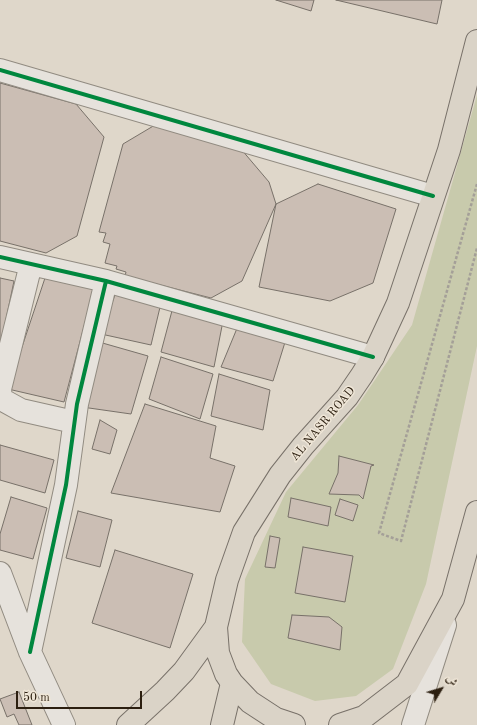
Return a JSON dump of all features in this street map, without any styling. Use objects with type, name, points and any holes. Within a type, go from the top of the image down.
[{"type":"main road","name":"AL NASR ROAD","points":[[294,725],[276,719],[250,702],[232,683],[226,674],[218,653],[216,627],[226,580],[244,532],[280,475],[303,446],[347,397],[373,357],[398,303],[449,150],[477,41]]},
{"type":"main road","points":[[340,725],[364,717],[407,684],[453,599],[477,512]]},
{"type":"main road","points":[[128,725],[165,691],[184,671],[216,627]]},
{"type":"main road","points":[[222,725],[232,683]]},
{"type":"street","points":[[0,70],[433,196]]},
{"type":"street","points":[[0,257],[106,281],[373,357]]},
{"type":"street","points":[[31,264],[0,389],[1,399],[21,410],[74,422]]},
{"type":"street","points":[[30,652],[66,485],[74,422],[106,281]]},
{"type":"street","points":[[0,573],[30,652],[64,725]]},
{"type":"street","points":[[414,725],[453,599]]},
{"type":"path","points":[[477,184],[379,533],[401,541],[477,248]]},
{"type":"green space","points":[[477,95],[477,346],[426,584],[393,669],[356,696],[315,701],[271,684],[242,642],[245,579],[286,492],[358,405],[412,325]]},
{"type":"building","points":[[276,0],[314,0],[311,11]]},
{"type":"building","points":[[336,0],[442,0],[437,24]]},
{"type":"building","points":[[0,83],[76,104],[104,137],[77,236],[46,253],[0,241]]},
{"type":"building","points":[[155,125],[241,149],[269,182],[276,204],[242,281],[211,298],[125,276],[126,272],[116,269],[117,266],[105,263],[110,244],[103,242],[106,233],[99,232],[123,144]]},
{"type":"building","points":[[318,184],[396,209],[373,283],[330,301],[259,287],[276,204]]},
{"type":"building","points":[[46,275],[95,285],[64,402],[8,389]]},
{"type":"building","points":[[0,278],[14,281],[0,348]]},
{"type":"building","points":[[116,292],[161,303],[151,345],[101,334]]},
{"type":"building","points":[[173,307],[223,321],[214,367],[161,352]]},
{"type":"building","points":[[238,326],[286,339],[273,381],[221,367]]},
{"type":"building","points":[[99,342],[148,356],[131,414],[82,407]]},
{"type":"building","points":[[161,357],[213,374],[200,419],[149,399]]},
{"type":"building","points":[[219,374],[270,390],[263,430],[211,416]]},
{"type":"building","points":[[145,404],[216,426],[210,458],[235,466],[220,512],[111,493]]},
{"type":"building","points":[[100,420],[117,430],[110,454],[92,449]]},
{"type":"building","points":[[0,445],[54,460],[45,493],[0,480]]},
{"type":"building","points":[[339,456],[374,465],[371,466],[363,499],[359,495],[329,494],[338,473]]},
{"type":"building","points":[[11,497],[47,508],[33,559],[0,550],[0,534]]},
{"type":"building","points":[[291,498],[331,507],[328,526],[288,517]]},
{"type":"building","points":[[340,499],[358,505],[353,521],[335,515]]},
{"type":"building","points":[[78,511],[112,520],[100,567],[66,558]]},
{"type":"building","points":[[270,536],[280,538],[275,568],[265,567]]},
{"type":"building","points":[[303,547],[353,556],[345,602],[295,593]]},
{"type":"building","points":[[115,550],[193,574],[170,648],[92,623]]},
{"type":"building","points":[[292,615],[329,617],[342,627],[340,650],[288,638]]},
{"type":"building","points":[[19,692],[32,725],[19,725],[14,714],[7,717],[0,699]]},
{"type":"cycle path","points":[[0,70],[433,196]]},
{"type":"cycle path","points":[[0,257],[106,281],[373,357]]},
{"type":"cycle path","points":[[30,652],[66,485],[77,404],[106,281]]}]
